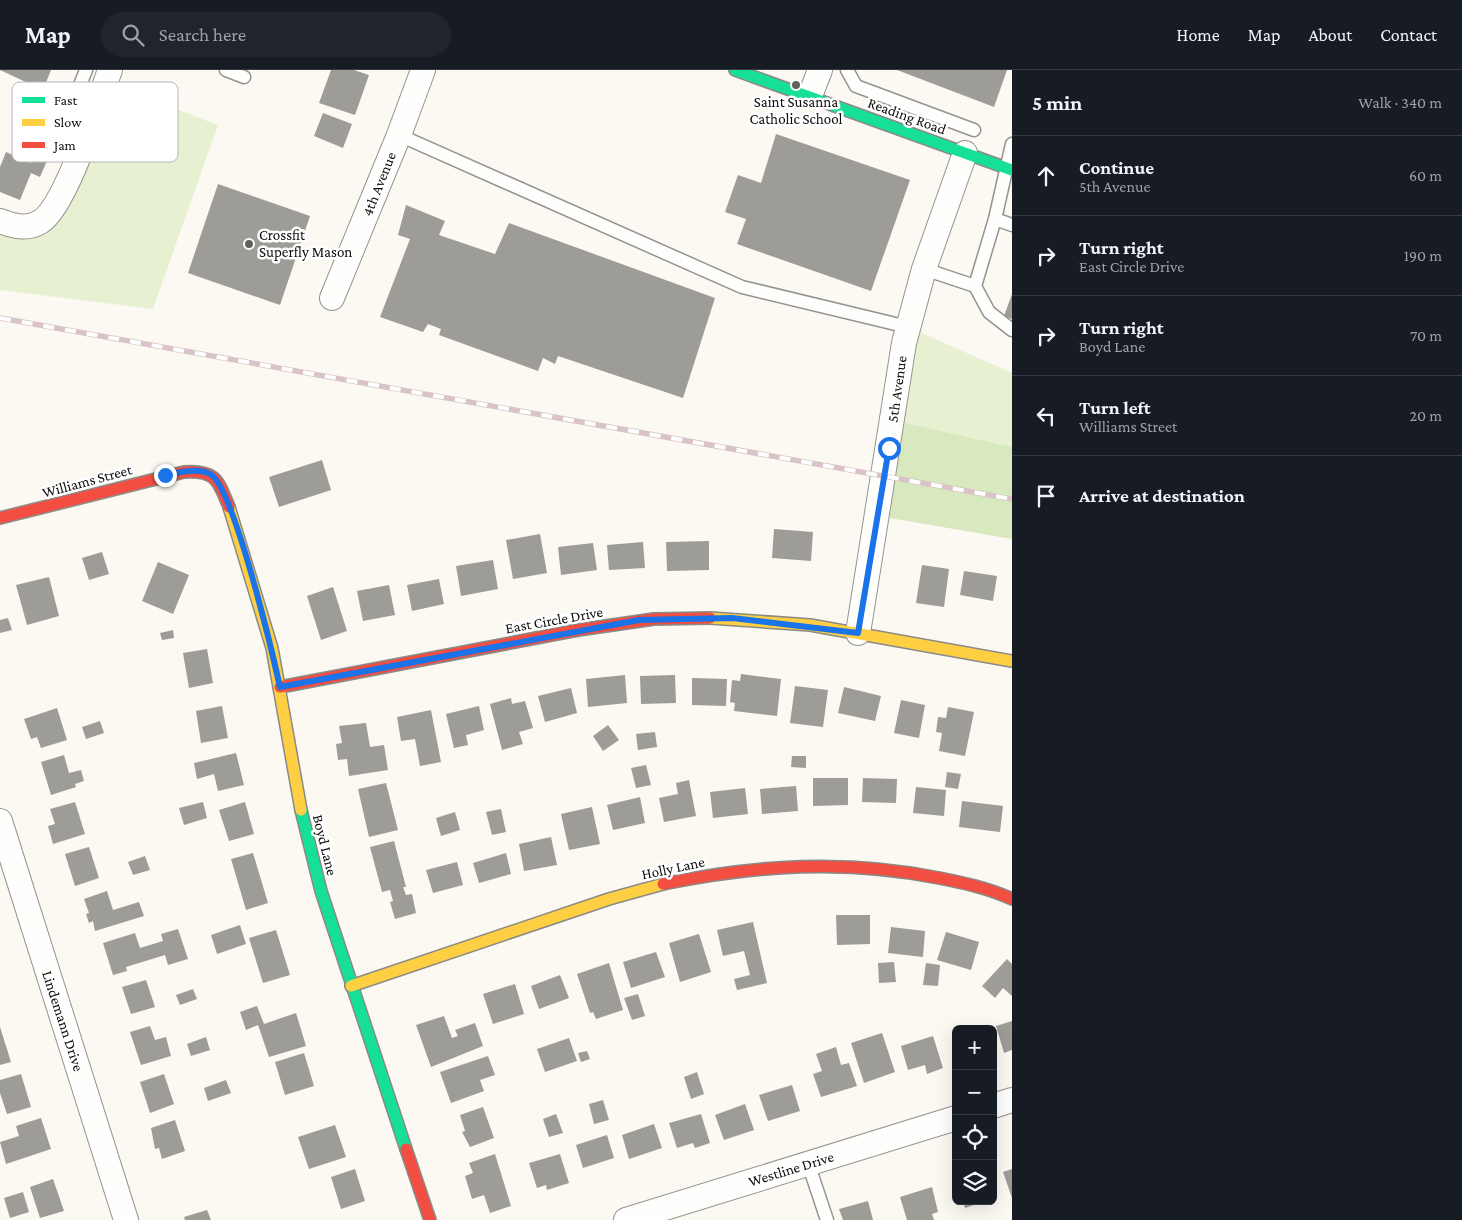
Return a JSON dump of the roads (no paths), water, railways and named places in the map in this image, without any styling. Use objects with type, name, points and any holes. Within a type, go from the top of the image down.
[{"type":"street","points":[[105,82],[110,70]]},
{"type":"street","name":"4th Avenue","points":[[332,298],[399,135],[423,70]]},
{"type":"street","name":"Reading Road","points":[[735,70],[1009,169]]},
{"type":"street","points":[[810,96],[820,70]]},
{"type":"street","name":"5th Avenue","points":[[858,633],[908,327],[924,269],[965,153]]},
{"type":"street","points":[[0,221],[13,226],[33,225],[42,221],[52,212],[63,192],[75,162]]},
{"type":"street","name":"Williams Street","points":[[0,518],[165,475],[199,471],[210,474]]},
{"type":"street","name":"Boyd Lane","points":[[210,474],[219,482],[232,514],[272,648],[305,831],[321,891],[430,1220]]},
{"type":"street","name":"East Circle Drive","points":[[280,687],[639,620],[732,618],[858,633],[1012,661]]},
{"type":"street","name":"Lindemann Drive","points":[[0,821],[126,1220]]},
{"type":"street","name":"Holly Lane","points":[[351,986],[613,898],[659,885],[747,868],[786,865],[840,866],[903,871],[970,884],[1012,899]]},
{"type":"street","points":[[997,1105],[1012,1100]]},
{"type":"street","name":"Westline Drive","points":[[626,1220],[952,1119]]},
{"type":"lane","points":[[81,82],[86,70]]},
{"type":"lane","points":[[226,70],[244,77]]},
{"type":"lane","points":[[847,70],[856,86],[974,130]]},
{"type":"lane","points":[[904,131],[912,108]]},
{"type":"lane","points":[[399,135],[742,287],[908,327]]},
{"type":"lane","points":[[975,286],[1009,169],[1012,144]]},
{"type":"lane","points":[[995,219],[1012,226]]},
{"type":"lane","points":[[924,269],[975,286],[989,312],[1012,330]]},
{"type":"lane","points":[[808,1164],[827,1220]]},
{"type":"railway","points":[[0,318],[1012,499]]},
{"type":"place","name":"Saint Susanna Catholic School","points":[[796,85]]},
{"type":"place","name":"Crossfit Superfly Mason","points":[[249,244]]}]
